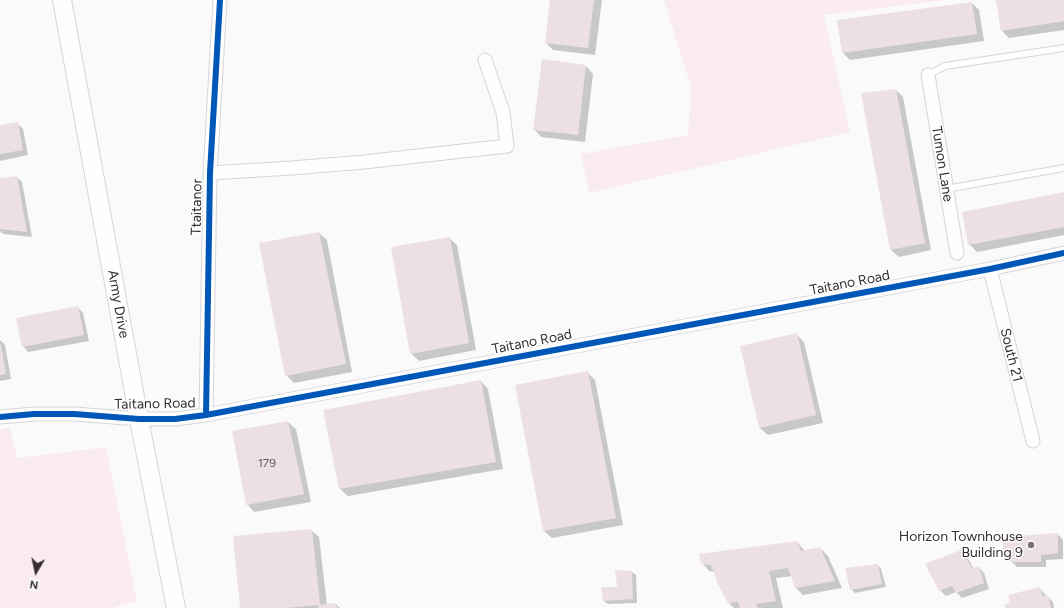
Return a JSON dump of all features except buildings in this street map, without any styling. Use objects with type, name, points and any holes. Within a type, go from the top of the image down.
[{"type":"main road","name":"Army Drive","points":[[62,0],[176,608]]},
{"type":"street","name":"Ttaitanor","points":[[206,414],[210,173],[220,0]]},
{"type":"street","points":[[210,173],[364,162],[507,146],[503,112],[485,60]]},
{"type":"street","name":"Tumon Lane","points":[[928,75],[957,253]]},
{"type":"street","name":"Taitano Road","points":[[0,417],[34,414],[67,414],[140,419],[175,419],[990,269],[1064,253]]},
{"type":"street","name":"South 21","points":[[990,269],[1033,441]]},
{"type":"lane","points":[[928,75],[945,66],[1064,48]]},
{"type":"lane","points":[[946,189],[1064,168]]},
{"type":"shaded area","points":[[664,0],[946,0],[824,15],[850,132],[589,193],[581,154],[688,135],[691,87]]},
{"type":"shaded area","points":[[10,428],[17,458],[106,447],[137,601],[112,608],[0,608],[0,429]]},
{"type":"cycle path","points":[[206,415],[210,173],[220,0]]},
{"type":"cycle path","points":[[0,417],[34,414],[74,414],[139,419],[175,419],[206,415],[990,269],[1064,253]]},
{"type":"place","name":"Horizon Townhouse Building 9","points":[[1031,545]]}]
